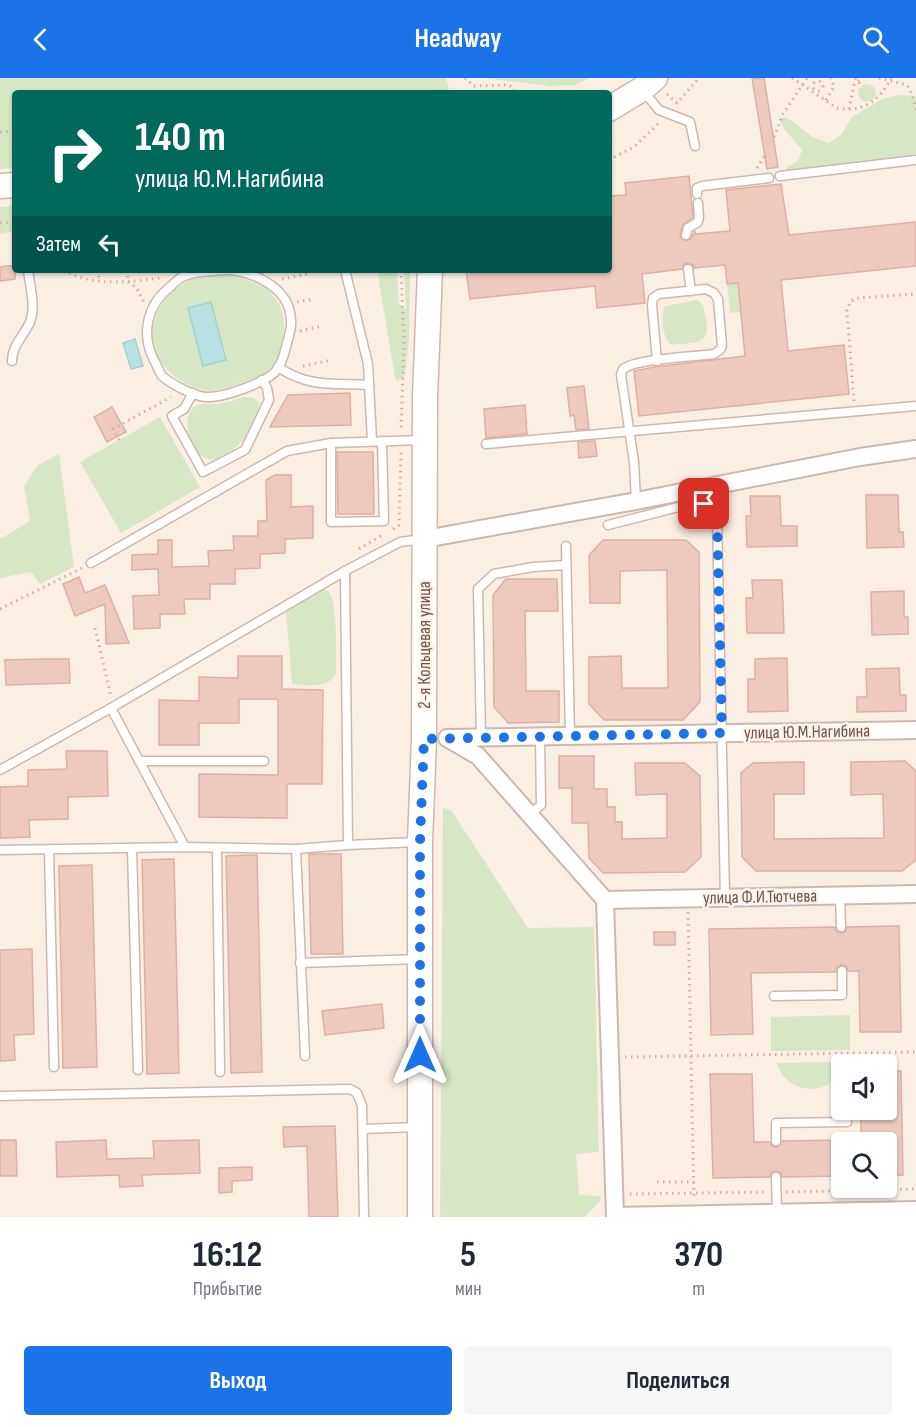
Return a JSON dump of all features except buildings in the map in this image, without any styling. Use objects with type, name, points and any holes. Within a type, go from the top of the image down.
[{"type":"main road","points":[[612,107],[652,85]]},
{"type":"main road","name":"2-я Кольцевая улица","points":[[419,273],[425,396]]},
{"type":"main road","name":"2-я Кольцевая улица","points":[[420,1217],[420,842],[435,738],[424,539],[425,396],[430,273]]},
{"type":"street","points":[[424,539],[636,501],[860,457],[916,449]]},
{"type":"street","name":"улица Ю.М.Нагибина","points":[[435,738],[916,730]]},
{"type":"street","points":[[435,738],[478,756],[605,900],[615,1216],[916,1210]]},
{"type":"street","name":"улица Ф.И.Тютчева","points":[[605,900],[916,894]]},
{"type":"lane","points":[[652,85],[659,110],[690,122],[695,146]]},
{"type":"lane","points":[[780,176],[916,160]]},
{"type":"lane","points":[[686,235],[688,228],[698,222],[697,188],[769,178]]},
{"type":"lane","points":[[688,269],[691,291]]},
{"type":"lane","points":[[12,361],[12,352],[30,323],[33,310],[28,273]]},
{"type":"lane","points":[[196,273],[182,277],[162,293],[150,310],[146,332],[151,356],[162,376],[189,391],[207,397],[227,394],[262,380],[281,369],[291,320],[287,305],[276,290],[262,279],[249,273]]},
{"type":"lane","points":[[346,273],[368,364],[372,441]]},
{"type":"lane","points":[[636,501],[630,431],[621,375],[623,369],[636,363],[657,361],[714,354],[720,350],[722,346],[718,299],[714,293],[706,290],[691,291],[659,294],[653,298],[657,361]]},
{"type":"lane","points":[[281,369],[292,376],[312,383],[369,385]]},
{"type":"lane","points":[[189,391],[184,409],[172,416],[203,472],[245,450],[269,400],[267,388],[262,380]]},
{"type":"lane","points":[[486,444],[916,406]]},
{"type":"lane","points":[[91,563],[287,451],[331,443],[425,440]]},
{"type":"lane","points":[[331,443],[331,522],[384,521],[382,441]]},
{"type":"lane","points":[[608,525],[698,502],[712,508],[717,515],[725,897]]},
{"type":"lane","points":[[0,770],[345,571],[400,542],[424,539]]},
{"type":"lane","points":[[566,546],[570,736]]},
{"type":"lane","points":[[481,738],[478,590],[494,574],[533,567],[566,565]]},
{"type":"lane","points":[[345,571],[348,845]]},
{"type":"lane","points":[[111,708],[186,847]]},
{"type":"lane","points":[[530,814],[541,805],[540,737]]},
{"type":"lane","points":[[139,761],[264,761]]},
{"type":"lane","points":[[0,850],[186,847],[296,849],[420,842]]},
{"type":"lane","points":[[132,848],[138,1070]]},
{"type":"lane","points":[[217,849],[220,1072]]},
{"type":"lane","points":[[296,849],[305,1056]]},
{"type":"lane","points":[[49,850],[54,1067]]},
{"type":"lane","points":[[840,895],[841,927]]},
{"type":"lane","points":[[300,963],[420,959]]},
{"type":"lane","points":[[774,996],[842,995],[842,971]]},
{"type":"lane","points":[[0,1096],[350,1089],[357,1094],[362,1106],[364,1217]]},
{"type":"lane","points":[[776,1142],[776,1123],[848,1122]]},
{"type":"lane","points":[[364,1129],[420,1127]]},
{"type":"lane","points":[[777,1177],[777,1213]]},
{"type":"path","points":[[465,78],[474,86],[508,85],[513,87],[514,90]]},
{"type":"path","points":[[612,158],[634,147],[668,114],[699,78]]},
{"type":"path","points":[[792,78],[837,108],[849,109],[871,104],[891,79]]},
{"type":"path","points":[[774,137],[783,114],[807,78]]},
{"type":"path","points":[[826,101],[834,87],[831,78]]},
{"type":"path","points":[[879,78],[891,79],[910,88],[916,111]]},
{"type":"path","points":[[849,109],[850,96],[858,79]]},
{"type":"path","points":[[858,79],[862,86]]},
{"type":"path","points":[[822,80],[823,89],[814,92],[814,84],[822,80]]},
{"type":"path","points":[[652,85],[677,103]]},
{"type":"path","points":[[70,273],[81,278],[99,281],[164,278],[163,273]]},
{"type":"path","points":[[98,273],[99,281]]},
{"type":"path","points":[[127,273],[127,281]]},
{"type":"path","points":[[282,273],[278,280],[307,274]]},
{"type":"path","points":[[127,281],[136,287],[143,297],[149,316]]},
{"type":"path","points":[[855,412],[847,310],[850,303],[856,298],[916,294]]},
{"type":"path","points":[[287,305],[314,299]]},
{"type":"path","points":[[289,333],[322,326]]},
{"type":"path","points":[[281,369],[332,360]]},
{"type":"path","points":[[119,440],[113,429],[189,391]]},
{"type":"path","points":[[0,609],[91,563]]},
{"type":"path","points":[[95,628],[110,690],[111,708]]},
{"type":"path","points":[[688,898],[694,1214]]},
{"type":"path","points":[[611,1058],[916,1052]]},
{"type":"path","points":[[657,1182],[694,1182]]},
{"type":"green space","points":[[0,78],[446,78],[449,90],[12,90],[12,168],[0,169]]},
{"type":"green space","points":[[484,78],[589,78],[575,85],[549,86]]},
{"type":"green space","points":[[863,84],[871,84],[876,89],[874,100],[863,102],[858,97],[858,89]]},
{"type":"green space","points":[[898,95],[916,96],[916,154],[787,173],[786,168],[798,161],[802,150],[785,130],[780,121],[782,118],[786,117],[813,137],[829,143],[841,135],[852,117],[882,99]]},
{"type":"green space","points":[[12,206],[12,232],[0,234],[0,207]]},
{"type":"green space","points":[[378,273],[397,273],[399,303],[406,310],[404,273],[410,273],[409,339],[405,376],[397,381]]},
{"type":"green space","points":[[228,276],[254,282],[273,295],[283,315],[282,342],[274,364],[265,373],[224,389],[208,391],[185,383],[170,373],[160,359],[154,344],[153,328],[158,312],[168,296],[184,283],[200,277]]},
{"type":"green space","points":[[738,283],[740,312],[730,313],[727,284]]},
{"type":"green space","points":[[697,300],[703,305],[707,324],[706,335],[698,342],[670,344],[663,326],[665,306]]},
{"type":"green space","points":[[244,397],[254,398],[260,403],[248,434],[232,451],[216,459],[207,459],[201,455],[189,435],[187,419],[190,412],[200,404],[217,404]]},
{"type":"green space","points":[[160,417],[200,487],[121,533],[80,462]]},
{"type":"green space","points":[[59,454],[74,567],[40,584],[31,572],[0,578],[0,537],[2,538],[30,521],[24,486],[38,465]]},
{"type":"green space","points":[[320,590],[329,592],[334,607],[336,674],[323,684],[292,684],[286,612]]},
{"type":"green space","points":[[443,808],[451,810],[528,928],[594,927],[599,1152],[576,1154],[579,1195],[600,1196],[601,1200],[585,1217],[440,1217]]},
{"type":"green space","points":[[850,1015],[850,1050],[771,1051],[771,1017]]},
{"type":"green space","points":[[831,1062],[831,1082],[820,1088],[802,1088],[786,1079],[777,1063]]},
{"type":"water","points":[[211,302],[226,360],[203,366],[188,308]]},
{"type":"water","points":[[135,339],[143,366],[131,369],[123,343]]},
{"type":"route","points":[[420,1055],[420,842],[424,739],[722,733],[717,515],[712,508],[704,504]]}]
